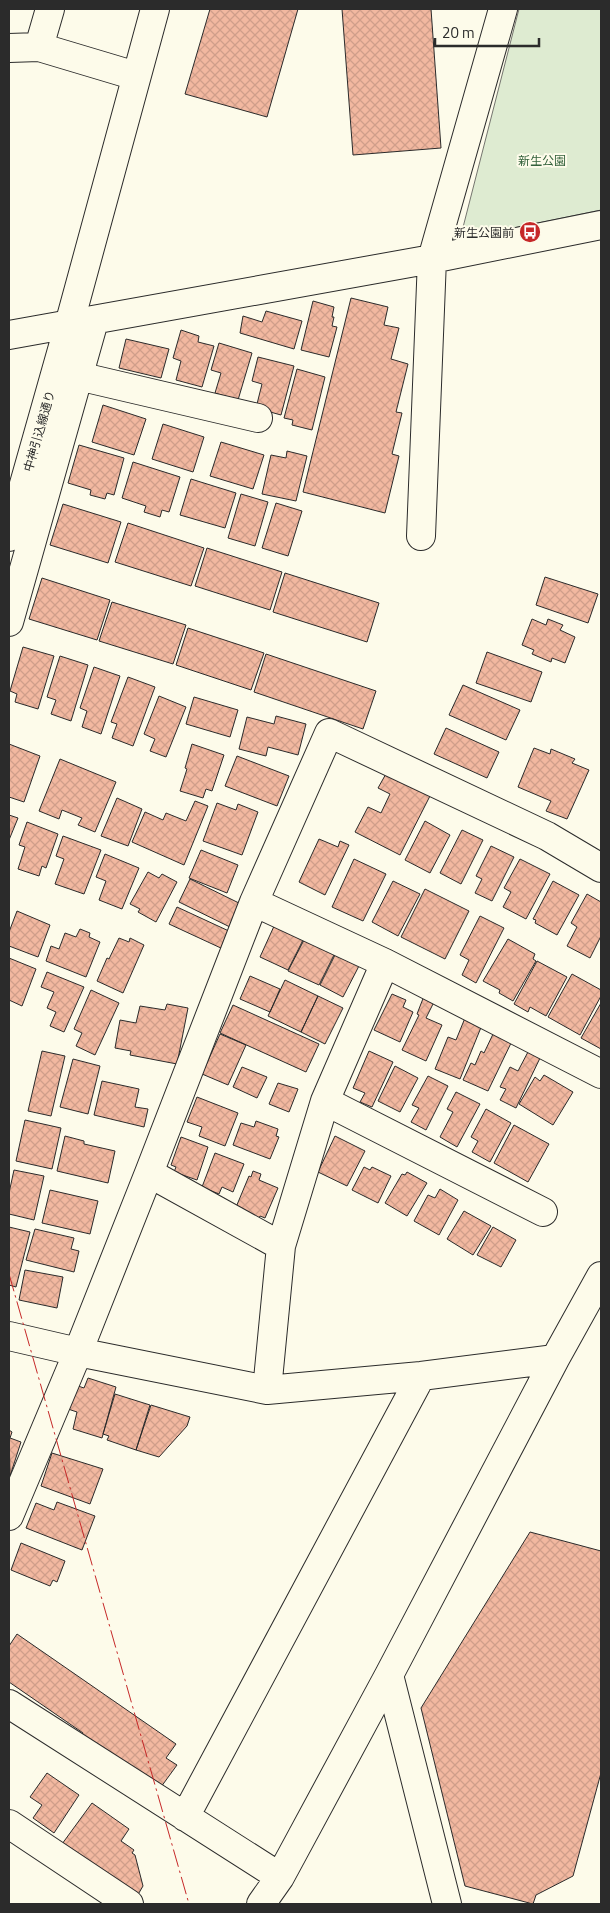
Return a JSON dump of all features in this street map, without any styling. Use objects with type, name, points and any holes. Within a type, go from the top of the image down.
[{"type":"street","points":[[39,47],[50,9]]},
{"type":"street","points":[[9,622],[78,376],[81,323],[136,76],[155,9]]},
{"type":"street","points":[[422,536],[432,259],[503,9]]},
{"type":"street","points":[[9,48],[39,47],[136,76]]},
{"type":"street","points":[[9,335],[432,259],[601,225]]},
{"type":"street","name":"中神引込線通り","points":[[9,537],[81,323]]},
{"type":"street","points":[[78,376],[258,418]]},
{"type":"street","points":[[9,1516],[78,1352],[254,902],[329,733],[547,836],[601,868]]},
{"type":"street","points":[[254,902],[385,963],[601,1074]]},
{"type":"street","points":[[267,1390],[280,1246],[325,1101],[385,963]]},
{"type":"street","points":[[325,1101],[543,1212]]},
{"type":"street","points":[[149,1174],[280,1246]]},
{"type":"street","points":[[261,1904],[280,1877],[601,1276]]},
{"type":"street","points":[[9,1336],[78,1352],[267,1390],[421,1376],[555,1359]]},
{"type":"street","points":[[185,1817],[421,1376]]},
{"type":"street","points":[[389,1675],[447,1904]]},
{"type":"street","points":[[9,1704],[280,1877]]},
{"type":"street","points":[[9,1824],[129,1904]]},
{"type":"green space","name":"新生公園","points":[[519,9],[601,9],[601,210],[460,239]]},
{"type":"building","points":[[210,9],[298,9],[267,117],[185,94]]},
{"type":"building","points":[[342,9],[431,9],[441,148],[353,155]]},
{"type":"building","points":[[351,298],[388,307],[384,325],[399,328],[391,359],[408,364],[396,412],[402,413],[392,454],[399,456],[385,513],[303,492]]},
{"type":"building","points":[[313,301],[334,307],[332,326],[337,327],[329,357],[301,350]]},
{"type":"building","points":[[266,311],[302,321],[294,349],[240,333],[243,316],[262,322]]},
{"type":"building","points":[[181,330],[199,336],[198,342],[214,346],[202,387],[176,380],[181,361],[173,358]]},
{"type":"building","points":[[126,339],[169,349],[161,378],[119,368]]},
{"type":"building","points":[[219,343],[252,353],[238,400],[215,393],[221,373],[211,370]]},
{"type":"building","points":[[258,357],[294,366],[281,415],[256,408],[262,384],[252,381]]},
{"type":"building","points":[[297,369],[325,377],[312,430],[292,425],[293,420],[284,418]]},
{"type":"building","points":[[103,405],[146,419],[134,455],[92,442]]},
{"type":"building","points":[[163,424],[204,437],[193,472],[152,459]]},
{"type":"building","points":[[221,442],[264,455],[253,489],[210,476]]},
{"type":"building","points":[[79,445],[124,458],[114,495],[107,493],[105,499],[90,495],[91,490],[68,483]]},
{"type":"building","points":[[287,451],[307,456],[296,501],[262,494],[271,455],[286,458]]},
{"type":"building","points":[[133,462],[180,477],[169,512],[162,510],[160,517],[144,512],[146,506],[122,498]]},
{"type":"building","points":[[191,479],[236,493],[225,528],[180,515]]},
{"type":"building","points":[[241,494],[268,502],[255,546],[228,538]]},
{"type":"building","points":[[276,503],[302,511],[288,556],[262,548]]},
{"type":"building","points":[[63,504],[121,522],[108,563],[50,545]]},
{"type":"building","points":[[128,523],[204,548],[191,586],[115,562]]},
{"type":"building","points":[[207,548],[282,572],[270,610],[195,586]]},
{"type":"building","points":[[285,573],[379,603],[367,642],[273,612]]},
{"type":"building","points":[[545,577],[598,594],[588,623],[536,605]]},
{"type":"building","points":[[42,578],[110,600],[97,640],[29,619]]},
{"type":"building","points":[[112,602],[186,625],[173,664],[99,641]]},
{"type":"building","points":[[532,619],[546,625],[548,619],[563,625],[560,630],[575,637],[565,663],[552,658],[551,662],[532,654],[534,650],[522,645]]},
{"type":"building","points":[[188,628],[264,653],[251,690],[176,665]]},
{"type":"building","points":[[23,647],[54,656],[38,709],[15,702],[17,694],[10,691]]},
{"type":"building","points":[[487,652],[542,672],[531,702],[476,683]]},
{"type":"building","points":[[266,654],[376,691],[363,729],[254,692]]},
{"type":"building","points":[[60,656],[88,665],[71,721],[51,714],[56,700],[47,697]]},
{"type":"building","points":[[94,667],[120,676],[101,734],[82,727],[87,711],[80,708]]},
{"type":"building","points":[[128,677],[155,687],[133,746],[112,738],[117,724],[111,722]]},
{"type":"building","points":[[463,685],[520,710],[506,740],[449,715]]},
{"type":"building","points":[[159,696],[186,707],[166,757],[150,751],[155,739],[144,734]]},
{"type":"building","points":[[194,697],[238,710],[230,737],[186,724]]},
{"type":"building","points":[[276,716],[306,724],[298,755],[268,747],[266,756],[239,749],[247,717],[274,724]]},
{"type":"building","points":[[446,728],[499,752],[487,778],[434,754]]},
{"type":"building","points":[[9,744],[40,756],[24,802],[9,797]]},
{"type":"building","points":[[192,744],[224,755],[212,791],[206,789],[203,798],[180,791]]},
{"type":"building","points":[[534,748],[550,754],[551,749],[575,759],[572,763],[589,770],[567,819],[546,811],[551,801],[518,787]]},
{"type":"building","points":[[237,756],[289,776],[277,806],[225,786]]},
{"type":"building","points":[[60,759],[116,782],[95,832],[78,825],[82,818],[62,810],[59,819],[39,811]]},
{"type":"building","points":[[387,772],[431,794],[400,855],[355,832],[368,807],[381,813],[390,794],[378,788]]},
{"type":"building","points":[[117,798],[142,809],[128,846],[101,836]]},
{"type":"building","points":[[195,801],[208,806],[184,865],[132,842],[145,812],[163,820],[166,813],[186,821]]},
{"type":"building","points":[[217,803],[236,810],[238,804],[258,812],[242,855],[203,841]]},
{"type":"building","points":[[9,815],[18,818],[9,840]]},
{"type":"building","points":[[425,821],[450,835],[430,873],[405,860]]},
{"type":"building","points":[[27,822],[58,834],[46,868],[42,866],[39,876],[18,869],[25,847],[19,845]]},
{"type":"building","points":[[462,830],[483,840],[461,884],[440,873]]},
{"type":"building","points":[[63,836],[101,850],[84,894],[55,884],[64,859],[56,856]]},
{"type":"building","points":[[319,839],[338,847],[340,841],[349,845],[325,895],[299,882]]},
{"type":"building","points":[[491,846],[514,857],[492,901],[475,893],[482,879],[476,876]]},
{"type":"building","points":[[201,850],[238,865],[227,893],[189,878]]},
{"type":"building","points":[[105,854],[139,868],[122,909],[99,900],[106,881],[96,877]]},
{"type":"building","points":[[354,859],[386,874],[363,921],[332,907]]},
{"type":"building","points":[[520,859],[550,874],[526,919],[503,907],[511,892],[504,888]]},
{"type":"building","points":[[148,872],[159,878],[162,874],[177,882],[156,922],[138,912],[140,909],[130,904]]},
{"type":"building","points":[[190,879],[243,905],[232,928],[179,902]]},
{"type":"building","points":[[393,881],[420,894],[398,936],[372,922]]},
{"type":"building","points":[[553,881],[579,895],[557,935],[535,923],[536,920],[533,919]]},
{"type":"building","points":[[425,889],[469,911],[445,959],[401,937]]},
{"type":"building","points":[[587,894],[601,902],[601,936],[590,958],[567,946],[577,927],[571,923]]},
{"type":"building","points":[[177,907],[231,932],[223,949],[169,924]]},
{"type":"building","points":[[17,911],[50,925],[38,957],[9,946],[9,932]]},
{"type":"building","points":[[480,916],[504,928],[476,983],[462,975],[469,960],[460,955]]},
{"type":"building","points":[[275,924],[304,938],[288,970],[260,957]]},
{"type":"building","points":[[80,929],[90,933],[89,937],[100,942],[86,977],[46,961],[51,946],[59,949],[65,933],[76,937]]},
{"type":"building","points":[[119,938],[129,942],[130,938],[144,945],[123,993],[97,981],[107,958],[109,959]]},
{"type":"building","points":[[305,938],[335,953],[319,985],[288,971]]},
{"type":"building","points":[[508,939],[535,954],[533,959],[536,961],[513,1001],[499,993],[500,990],[483,981]]},
{"type":"building","points":[[336,953],[360,964],[343,997],[320,985]]},
{"type":"building","points":[[9,958],[36,969],[22,1006],[9,1000]]},
{"type":"building","points":[[537,961],[567,977],[546,1016],[530,1007],[528,1012],[514,1004]]},
{"type":"building","points":[[47,972],[84,987],[64,1032],[50,1026],[56,1012],[47,1008],[54,992],[41,987]]},
{"type":"building","points":[[572,974],[601,990],[601,996],[580,1035],[548,1017]]},
{"type":"building","points":[[250,976],[280,989],[270,1012],[240,999]]},
{"type":"building","points":[[285,980],[318,996],[301,1032],[268,1016]]},
{"type":"building","points":[[91,990],[119,1003],[95,1055],[76,1046],[82,1033],[74,1029]]},
{"type":"building","points":[[392,994],[406,1000],[403,1007],[413,1012],[400,1042],[374,1030]]},
{"type":"building","points":[[318,996],[343,1008],[325,1044],[301,1032]]},
{"type":"building","points":[[424,996],[435,1000],[426,1018],[442,1025],[426,1061],[402,1050],[419,1015],[417,1014]]},
{"type":"building","points":[[601,1003],[601,1049],[581,1038]]},
{"type":"building","points":[[167,1004],[188,1008],[177,1064],[130,1055],[131,1051],[115,1048],[120,1020],[136,1023],[140,1006],[165,1010]]},
{"type":"building","points":[[233,1005],[319,1044],[306,1072],[220,1033]]},
{"type":"building","points":[[465,1018],[482,1025],[460,1079],[435,1069],[448,1037],[456,1040]]},
{"type":"building","points":[[494,1032],[512,1041],[488,1091],[463,1080],[471,1063],[475,1065],[481,1051],[484,1053]]},
{"type":"building","points":[[220,1034],[246,1045],[228,1085],[202,1074]]},
{"type":"building","points":[[529,1050],[541,1056],[516,1108],[500,1100],[506,1089],[500,1087],[510,1067],[518,1071]]},
{"type":"building","points":[[42,1051],[65,1056],[51,1116],[28,1111]]},
{"type":"building","points":[[369,1051],[393,1062],[372,1107],[360,1102],[365,1093],[353,1088]]},
{"type":"building","points":[[73,1059],[100,1066],[88,1114],[60,1107]]},
{"type":"building","points":[[395,1066],[418,1078],[400,1112],[378,1101]]},
{"type":"building","points":[[242,1067],[267,1077],[257,1098],[233,1087]]},
{"type":"building","points":[[544,1075],[573,1092],[553,1125],[519,1104],[535,1077],[540,1081]]},
{"type":"building","points":[[428,1076],[448,1086],[426,1130],[411,1122],[419,1108],[412,1105]]},
{"type":"building","points":[[102,1081],[139,1089],[135,1107],[148,1109],[144,1127],[94,1115]]},
{"type":"building","points":[[278,1083],[298,1089],[289,1112],[269,1104]]},
{"type":"building","points":[[456,1092],[480,1104],[457,1147],[440,1137],[453,1112],[447,1109]]},
{"type":"building","points":[[197,1097],[238,1113],[225,1146],[199,1136],[202,1127],[187,1122]]},
{"type":"building","points":[[486,1109],[511,1123],[490,1162],[472,1152],[478,1141],[471,1137]]},
{"type":"building","points":[[25,1120],[61,1128],[52,1169],[16,1161]]},
{"type":"building","points":[[256,1121],[278,1129],[276,1136],[279,1137],[270,1159],[233,1145],[241,1123],[254,1127]]},
{"type":"building","points":[[514,1125],[549,1144],[528,1182],[494,1163]]},
{"type":"building","points":[[65,1136],[84,1141],[84,1144],[115,1151],[108,1183],[57,1171]]},
{"type":"building","points":[[335,1136],[365,1151],[347,1186],[318,1172]]},
{"type":"building","points":[[181,1137],[208,1147],[197,1180],[174,1172],[176,1167],[171,1165]]},
{"type":"building","points":[[215,1153],[244,1164],[233,1192],[222,1187],[219,1194],[202,1187]]},
{"type":"building","points":[[364,1167],[370,1170],[372,1167],[391,1176],[378,1203],[352,1190]]},
{"type":"building","points":[[14,1170],[44,1176],[34,1220],[9,1214],[9,1193]]},
{"type":"building","points":[[253,1171],[261,1174],[259,1180],[278,1188],[265,1218],[260,1216],[257,1222],[234,1212],[249,1176],[251,1177]]},
{"type":"building","points":[[407,1172],[427,1183],[407,1216],[385,1203],[402,1174],[405,1175]]},
{"type":"building","points":[[440,1189],[458,1200],[439,1235],[414,1221],[428,1195],[435,1198]]},
{"type":"building","points":[[50,1190],[98,1201],[90,1234],[42,1223]]},
{"type":"building","points":[[464,1211],[491,1226],[473,1255],[447,1239]]},
{"type":"building","points":[[9,1227],[30,1232],[16,1287],[9,1285]]},
{"type":"building","points":[[493,1227],[516,1240],[501,1267],[477,1255]]},
{"type":"building","points":[[35,1229],[74,1238],[71,1249],[79,1251],[74,1272],[26,1260]]},
{"type":"building","points":[[25,1270],[63,1277],[57,1308],[19,1300]]},
{"type":"building","points":[[88,1378],[116,1387],[102,1438],[73,1429],[77,1412],[68,1409],[75,1385],[84,1388]]},
{"type":"building","points":[[115,1394],[150,1405],[136,1450],[107,1440],[109,1436],[103,1434]]},
{"type":"building","points":[[151,1405],[190,1417],[187,1426],[159,1457],[136,1450]]},
{"type":"building","points":[[9,1430],[12,1432],[10,1438],[21,1442],[10,1476]]},
{"type":"building","points":[[52,1453],[103,1469],[90,1504],[41,1486]]},
{"type":"building","points":[[57,1502],[95,1516],[82,1550],[26,1528],[36,1503],[54,1510]]},
{"type":"building","points":[[530,1532],[601,1551],[601,1773],[573,1876],[536,1895],[533,1904],[465,1886],[421,1708]]},
{"type":"building","points":[[21,1543],[65,1561],[57,1582],[53,1580],[50,1586],[11,1570]]},
{"type":"building","points":[[17,1634],[176,1744],[166,1758],[177,1765],[161,1787],[121,1759],[116,1767],[78,1739],[83,1733],[9,1682],[9,1646]]},
{"type":"building","points":[[47,1773],[79,1795],[54,1833],[33,1818],[42,1805],[30,1797]]},
{"type":"building","points":[[92,1803],[129,1829],[121,1841],[134,1850],[132,1853],[135,1855],[143,1886],[136,1898],[62,1844]]},
{"type":"power","points":[[9,1274],[189,1904]]},
{"type":"place","name":"新生公園前","points":[[530,232]]}]
